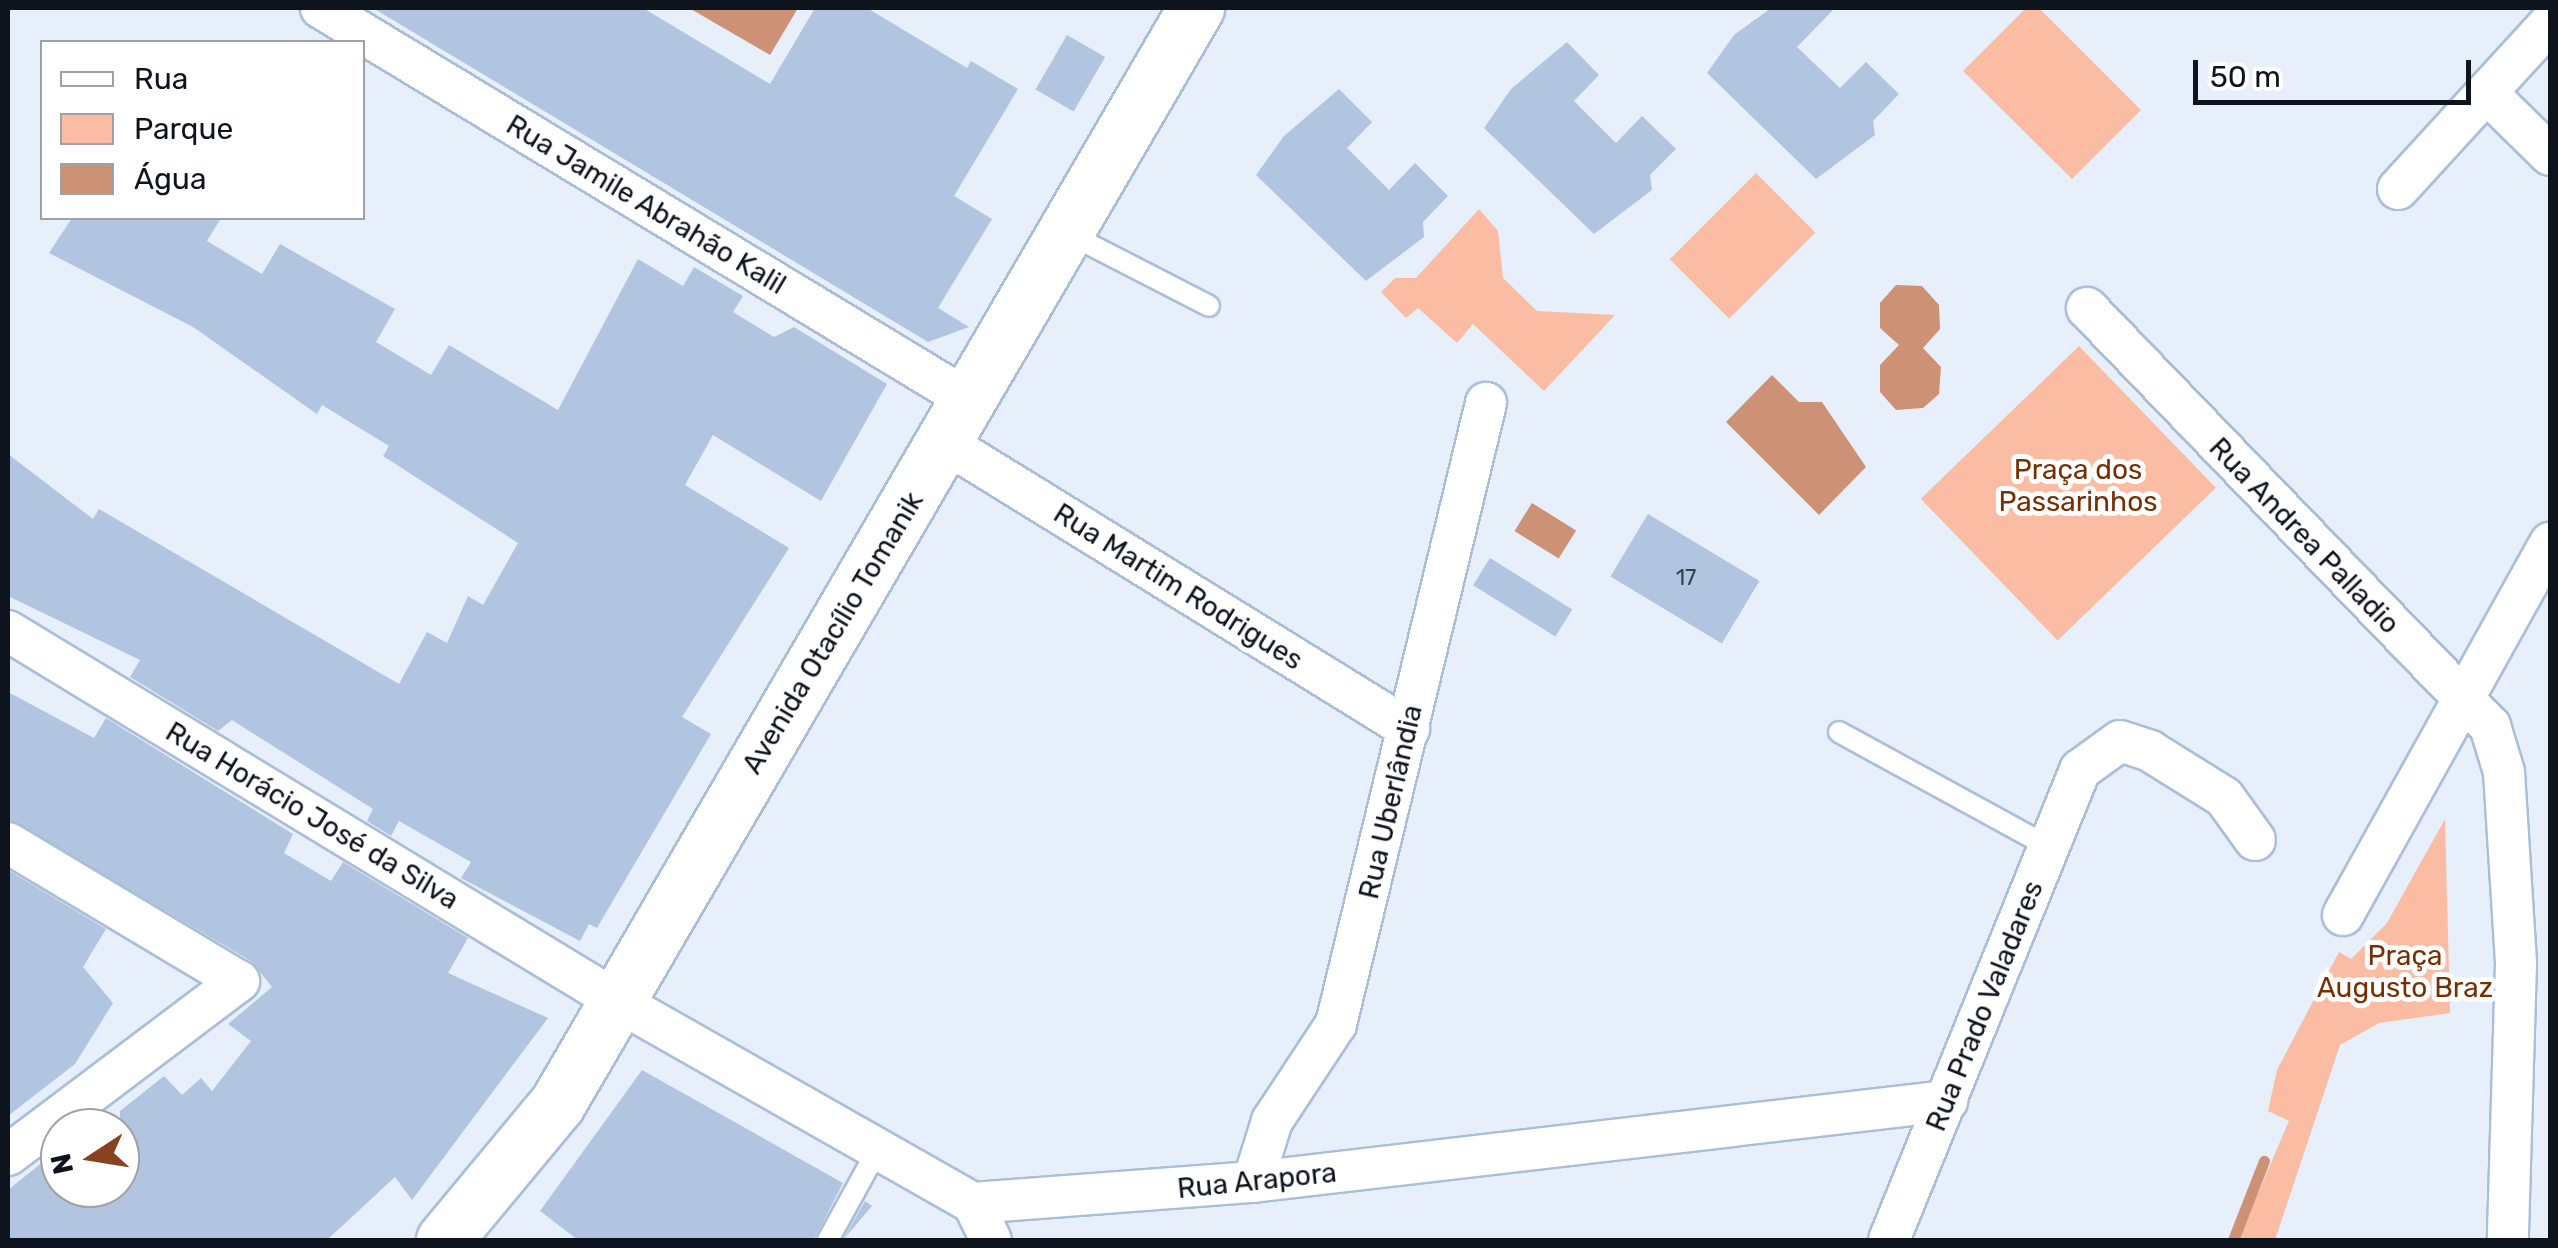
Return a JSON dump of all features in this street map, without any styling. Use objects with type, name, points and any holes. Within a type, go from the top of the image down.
[{"type":"street","name":"Rua Jamile Abrahão Kalil","points":[[321,8],[960,423]]},
{"type":"street","name":"Avenida Otacílio Tomanik","points":[[444,1240],[500,1183],[617,1001],[1071,234],[1196,8]]},
{"type":"street","points":[[2398,190],[2550,24]]},
{"type":"street","points":[[2488,94],[2550,155]]},
{"type":"street","name":"Rua Andrea Palladio","points":[[2087,308],[2426,665],[2465,690],[2490,726],[2504,772],[2516,963],[2508,1240]]},
{"type":"street","name":"Rua Uberlândia","points":[[1252,1182],[1272,1121],[1336,1024],[1486,403]]},
{"type":"street","name":"Rua Martim Rodrigues","points":[[960,423],[1409,729]]},
{"type":"street","points":[[2343,915],[2550,543]]},
{"type":"street","name":"Rua Horácio José da Silva","points":[[8,631],[617,1001]]},
{"type":"street","name":"Rua Prado Valadares","points":[[1889,1240],[2080,770],[2120,741],[2150,751],[2224,797],[2256,840]]},
{"type":"street","points":[[8,842],[238,981],[8,1155]]},
{"type":"street","points":[[617,1001],[974,1203],[990,1240]]},
{"type":"street","name":"Rua Arapora","points":[[974,1203],[1252,1182],[1947,1101]]},
{"type":"lane","points":[[1071,234],[1209,306]]},
{"type":"lane","points":[[1839,732],[2049,847]]},
{"type":"lane","points":[[828,1240],[877,1150]]},
{"type":"green space","points":[[2026,8],[2039,8],[2141,110],[2072,179],[1963,71]]},
{"type":"green space","points":[[1756,173],[1815,232],[1729,319],[1670,259]]},
{"type":"green space","points":[[1479,209],[1498,231],[1503,278],[1537,311],[1615,315],[1544,391],[1473,324],[1457,343],[1418,308],[1406,318],[1381,292],[1395,278],[1416,278]]},
{"type":"green space","name":"Praça dos Passarinhos","points":[[2079,346],[2216,488],[2058,641],[1921,499]]},
{"type":"green space","name":"Praça Augusto Braz","points":[[2445,819],[2450,1013],[2379,1023],[2340,1045],[2275,1240],[2238,1240],[2289,1121],[2268,1111],[2277,1070],[2339,952],[2351,959],[2387,923]]},
{"type":"water","points":[[689,8],[798,8],[770,55]]},
{"type":"water","points":[[1896,285],[1922,286],[1939,305],[1940,329],[1923,348],[1941,367],[1939,394],[1923,408],[1896,410],[1880,392],[1880,365],[1899,345],[1880,328],[1880,303]]},
{"type":"water","points":[[1772,375],[1799,402],[1822,402],[1866,467],[1819,515],[1726,422]]},
{"type":"water","points":[[1532,503],[1576,531],[1559,559],[1515,531]]},
{"type":"building","points":[[373,8],[643,8],[770,84],[815,8],[867,8],[967,68],[971,61],[1018,89],[954,196],[992,219],[938,308],[969,327],[928,342]]},
{"type":"building","points":[[1771,8],[1835,8],[1797,47],[1840,88],[1866,62],[1899,94],[1873,121],[1875,135],[1816,179],[1707,73],[1734,35]]},
{"type":"building","points":[[1067,35],[1105,57],[1074,112],[1036,90]]},
{"type":"building","points":[[1567,42],[1599,75],[1574,101],[1616,143],[1642,116],[1676,149],[1650,175],[1652,190],[1594,234],[1484,128],[1511,89]]},
{"type":"building","points":[[1339,89],[1372,122],[1347,148],[1389,190],[1415,163],[1448,196],[1423,222],[1424,237],[1366,281],[1256,175],[1284,136]]},
{"type":"building","points":[[71,220],[220,220],[207,241],[262,274],[280,244],[395,309],[376,342],[431,375],[449,345],[558,410],[638,259],[683,286],[694,267],[743,296],[733,312],[774,337],[794,327],[887,384],[821,501],[713,435],[685,485],[789,548],[682,717],[711,734],[597,928],[589,924],[580,941],[461,878],[471,862],[399,821],[391,836],[367,821],[373,809],[232,720],[218,731],[130,677],[140,660],[8,596],[8,454],[93,519],[99,509],[399,684],[427,632],[447,643],[468,596],[483,605],[518,543],[383,456],[389,446],[322,405],[317,414],[193,327],[49,253]]},
{"type":"building","points":[[1648,514],[1759,581],[1722,644],[1610,577]]},
{"type":"building","points":[[1490,558],[1572,609],[1555,637],[1473,585]]},
{"type":"building","points":[[8,692],[94,738],[106,718],[293,834],[284,853],[331,881],[343,862],[468,938],[448,973],[548,1018],[412,1200],[395,1177],[327,1240],[8,1240],[8,1190],[40,1164],[40,1208],[140,1208],[140,1108],[124,1108],[164,1076],[182,1095],[201,1078],[212,1091],[251,1041],[228,1024],[272,987],[251,961],[8,819]]},
{"type":"building","points":[[8,870],[106,929],[83,967],[113,1003],[75,1064],[8,1116]]},
{"type":"building","points":[[642,1070],[843,1183],[814,1240],[578,1240],[540,1211]]},
{"type":"building","points":[[865,1201],[872,1206],[843,1240]]},
{"type":"waterway","points":[[2233,1240],[2264,1161]]}]
